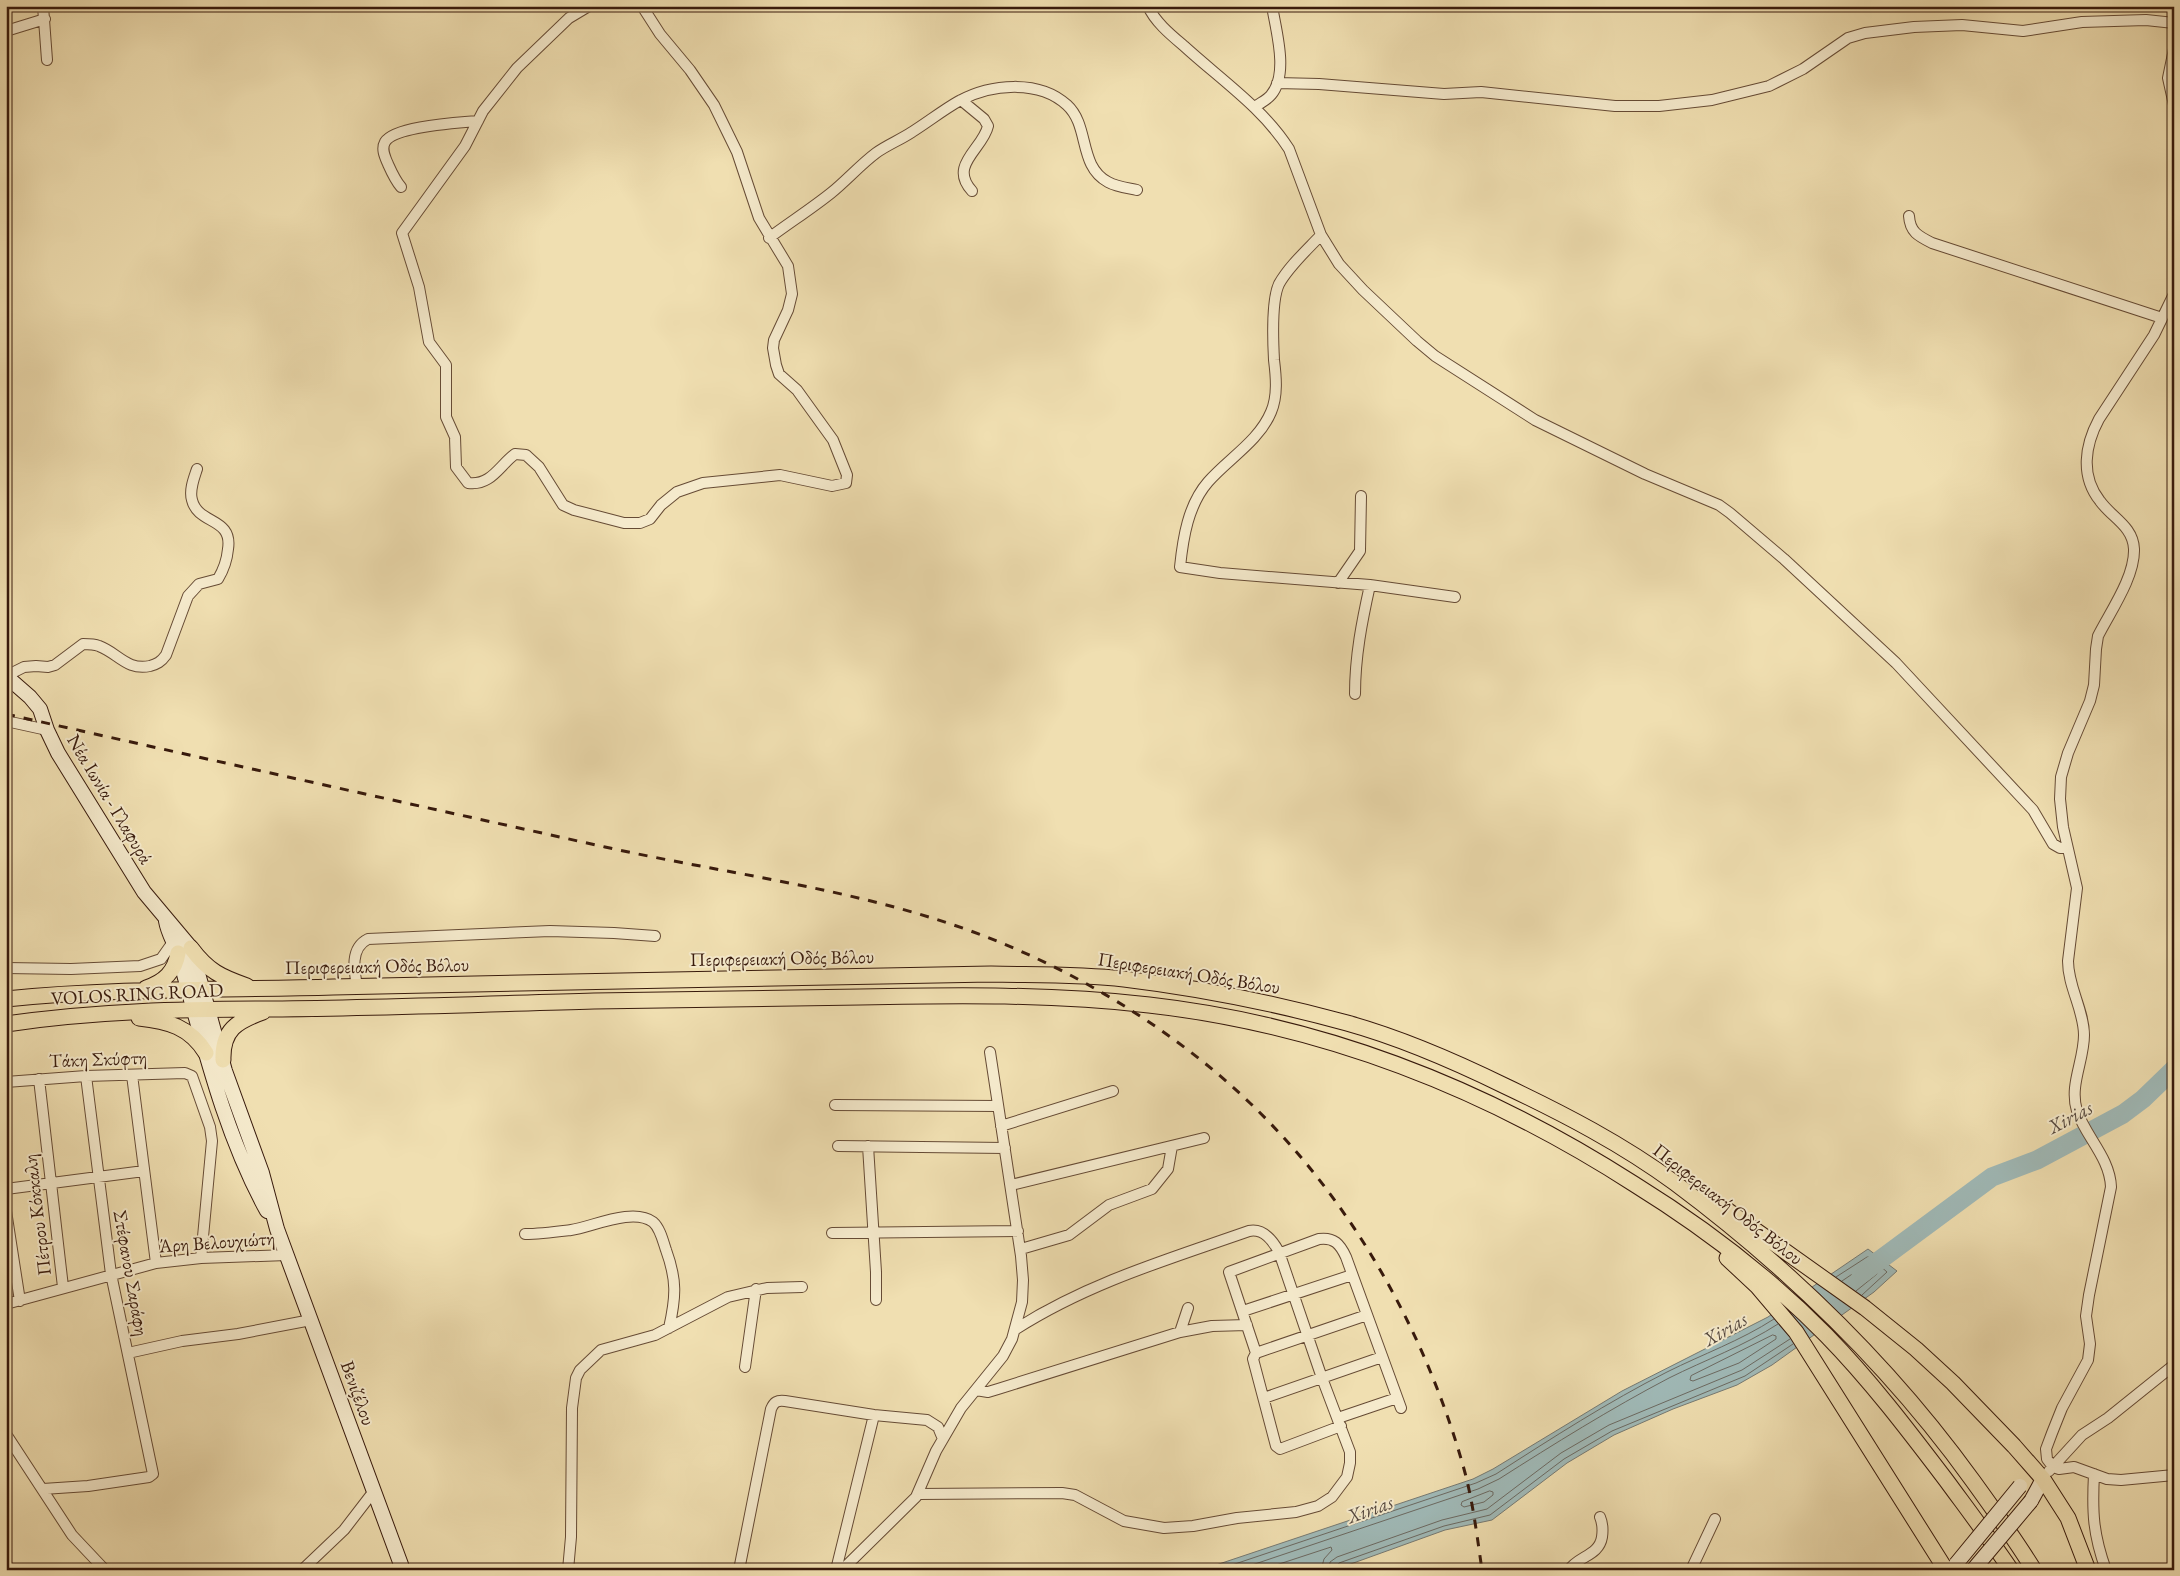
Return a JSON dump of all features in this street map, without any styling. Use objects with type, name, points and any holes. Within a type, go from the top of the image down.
[{"type":"main road","name":"Νέα Ιωνία - Γλαφυρά","points":[[6,676],[37,704],[44,718],[47,730],[66,768],[94,809],[144,892],[181,934],[181,948],[201,1009]]},
{"type":"main road","points":[[140,990],[156,984],[167,976],[175,965],[181,948],[214,972],[255,989]]},
{"type":"main road","name":"Περιφερειακή Οδός Βόλου","points":[[6,999],[85,992],[140,990],[991,974],[1121,979],[1193,989],[1270,1004],[1349,1024],[1414,1045],[1556,1110],[1594,1131],[1674,1182],[1794,1280],[1837,1320],[1915,1404],[1993,1508],[2034,1570]]},
{"type":"main road","name":"Περιφερειακή Οδός Βόλου","points":[[271,1009],[756,997],[1039,997],[1153,1006],[1203,1013],[1295,1033],[1354,1049],[1404,1067],[1486,1101],[1531,1123],[1666,1204],[1728,1247],[1777,1298],[1822,1331],[1852,1362],[1899,1418],[2011,1570]]},
{"type":"main road","name":"VOLOS RING ROAD","points":[[6,1024],[105,1013],[201,1009],[271,1009]]},
{"type":"main road","name":"Βενιζέλου","points":[[201,1009],[206,1053],[231,1134],[248,1177],[277,1229]]},
{"type":"main road","name":"Βενιζέλου","points":[[201,1009],[222,1060],[231,1090],[262,1173],[277,1229],[403,1570]]},
{"type":"main road","points":[[222,1060],[224,1041],[232,1028],[244,1019],[271,1009]]},
{"type":"main road","points":[[105,1013],[170,1023],[190,1033],[206,1053]]},
{"type":"main road","points":[[1674,1182],[1727,1210],[1808,1267],[1865,1308],[1936,1367],[2007,1439],[2042,1479],[2068,1518],[2088,1570]]},
{"type":"main road","points":[[1777,1298],[1805,1345],[1951,1568],[2020,1486],[2042,1479]]},
{"type":"main road","points":[[1973,1570],[2031,1501],[2042,1479]]},
{"type":"street","points":[[43,6],[47,60]]},
{"type":"street","points":[[590,6],[569,18],[517,68],[478,120],[465,146],[402,233],[419,287],[429,342],[446,365],[446,418],[455,437],[456,467],[458,472],[468,483],[481,483],[489,479],[509,458],[521,453],[533,459],[563,505],[574,510],[633,524],[650,519],[661,505],[677,492],[703,482],[780,475],[832,486],[846,483],[847,474],[833,440],[797,390],[779,374],[776,365],[773,348],[774,340],[788,310],[792,294],[788,266],[769,238],[759,218],[731,138],[714,105],[690,70],[660,34],[642,6]]},
{"type":"street","points":[[1148,6],[1152,15],[1174,38],[1255,107],[1282,138],[1289,149],[1321,235],[1339,264],[1363,290],[1435,356],[1535,420],[1636,470],[1719,505],[1743,523],[1896,663],[2034,810],[2053,844],[2060,848],[2067,848]]},
{"type":"street","points":[[1255,107],[1271,95],[1280,73],[1279,48],[1272,6]]},
{"type":"street","points":[[6,31],[45,19]]},
{"type":"street","points":[[1277,83],[1318,84],[1444,94],[1481,92],[1615,106],[1659,106],[1712,100],[1770,86],[1803,69],[1848,38],[1872,32],[1914,26],[1962,25],[2023,31],[2082,22],[2146,20],[2174,23]]},
{"type":"street","points":[[2174,49],[2168,78],[2174,104]]},
{"type":"street","points":[[769,238],[831,193],[875,154],[961,100],[1003,87],[1032,89],[1056,97],[1074,112],[1088,160],[1093,170],[1106,182],[1137,190]]},
{"type":"street","points":[[961,100],[984,119],[988,126],[983,139],[965,163],[966,182],[972,191]]},
{"type":"street","points":[[402,187],[394,180],[384,154],[383,148],[389,136],[402,131],[478,120]]},
{"type":"street","points":[[1909,216],[1910,228],[1932,242],[2162,318]]},
{"type":"street","points":[[1321,235],[1291,268],[1277,290],[1273,338],[1276,388],[1271,413],[1255,436],[1209,481],[1197,498],[1183,542],[1180,568],[1370,585],[1454,597]]},
{"type":"street","points":[[2174,294],[2139,359],[2099,419],[2088,443],[2086,454],[2091,483],[2099,500],[2129,531],[2134,558],[2125,584],[2098,636],[2094,685],[2084,719],[2068,753],[2061,777],[2060,805],[2067,848],[2077,881],[2074,920],[2069,943],[2068,972],[2082,1019],[2084,1036],[2075,1090],[2077,1111],[2110,1175],[2111,1187],[2086,1316],[2090,1351],[2088,1360],[2062,1408],[2046,1455],[2052,1467],[2059,1469],[2074,1467],[2107,1479],[2121,1480],[2174,1475]]},
{"type":"street","points":[[6,676],[30,666],[48,667],[56,665],[83,644],[100,646],[134,667],[152,666],[162,662],[188,596],[199,584],[218,579],[227,560],[230,542],[226,531],[199,511],[191,499],[191,488],[197,469]]},
{"type":"street","points":[[1338,583],[1360,551],[1361,496]]},
{"type":"street","points":[[1355,694],[1355,667],[1370,585]]},
{"type":"street","points":[[6,721],[47,730]]},
{"type":"street","points":[[356,986],[355,955],[360,945],[368,939],[550,931],[655,936]]},
{"type":"street","points":[[6,968],[71,969],[140,966],[161,959],[181,948]]},
{"type":"street","points":[[842,1570],[918,1494],[943,1438],[962,1408],[1003,1356],[1016,1328],[1022,1302],[1021,1249],[990,1052]]},
{"type":"street","name":"Τάκη Σκύφτη","points":[[6,1082],[86,1076],[190,1074],[204,1108],[212,1141],[201,1258]]},
{"type":"street","points":[[132,1075],[156,1262]]},
{"type":"street","name":"Στέφανου Σαράφη","points":[[42,1489],[88,1486],[152,1475],[111,1274],[97,1177],[86,1076]]},
{"type":"street","name":"Πέτρου Κόκκαλη","points":[[40,1079],[50,1184],[63,1287]]},
{"type":"street","points":[[1001,1126],[1113,1091]]},
{"type":"street","points":[[835,1105],[998,1106]]},
{"type":"street","points":[[1011,1184],[1204,1138]]},
{"type":"street","points":[[838,1146],[1005,1148]]},
{"type":"street","points":[[868,1146],[876,1300]]},
{"type":"street","points":[[1021,1249],[1069,1235],[1109,1205],[1152,1189],[1168,1170],[1172,1146]]},
{"type":"street","points":[[6,1189],[144,1171]]},
{"type":"street","points":[[6,1211],[20,1301]]},
{"type":"street","points":[[525,1234],[557,1233],[622,1218],[639,1218],[651,1221],[658,1228],[674,1270],[675,1299],[669,1328]]},
{"type":"street","points":[[918,1494],[1062,1493],[1075,1495],[1124,1521],[1164,1528],[1193,1526],[1237,1518],[1296,1512],[1318,1506],[1332,1497],[1347,1477],[1350,1452],[1322,1378],[1279,1252],[1266,1235],[1257,1230],[1249,1230],[1118,1277],[1045,1310],[1016,1328]]},
{"type":"street","points":[[832,1233],[1018,1232]]},
{"type":"street","points":[[1319,1239],[1331,1239],[1342,1247],[1352,1275],[1399,1403],[1339,1422],[1280,1449],[1276,1446],[1253,1359],[1256,1353],[1229,1272],[1279,1252],[1319,1239]]},
{"type":"street","name":"Άρη Βελουχιώτη","points":[[6,1304],[156,1262],[201,1258],[287,1255]]},
{"type":"street","points":[[1243,1312],[1352,1275]]},
{"type":"street","points":[[568,1570],[571,1537],[572,1415],[576,1378],[584,1365],[601,1350],[655,1335],[718,1301],[756,1289],[802,1287]]},
{"type":"street","points":[[745,1367],[756,1289]]},
{"type":"street","points":[[1180,1332],[1188,1308]]},
{"type":"street","points":[[1256,1353],[1367,1315]]},
{"type":"street","points":[[128,1353],[182,1341],[238,1334],[310,1320]]},
{"type":"street","points":[[976,1390],[988,1392],[1180,1332],[1212,1326],[1247,1325]]},
{"type":"street","points":[[1264,1398],[1382,1357]]},
{"type":"street","points":[[2042,1479],[2082,1435],[2108,1418],[2174,1365]]},
{"type":"street","points":[[739,1570],[771,1409],[774,1403],[779,1400],[874,1415],[931,1421],[938,1427],[943,1438]]},
{"type":"street","points":[[836,1570],[874,1415]]},
{"type":"street","points":[[6,1434],[72,1535],[105,1570]]},
{"type":"street","points":[[2094,1474],[2092,1512],[2094,1530],[2106,1570]]},
{"type":"street","points":[[302,1570],[344,1530],[374,1491]]},
{"type":"street","points":[[1569,1570],[1601,1544],[1603,1531],[1600,1517]]},
{"type":"street","points":[[1691,1570],[1715,1519]]},
{"type":"water","points":[[1868,1249],[1897,1271],[1874,1292],[1772,1365],[1737,1385],[1673,1409],[1614,1435],[1567,1463],[1492,1520],[1445,1530],[1334,1570],[1201,1570],[1473,1479],[1493,1469],[1622,1391],[1768,1317]]},
{"type":"waterway","name":"Xirias","points":[[1861,1274],[1992,1177],[2037,1160],[2123,1114],[2143,1099],[2174,1069]]},
{"type":"railway","points":[[6,714],[646,856],[811,887],[892,906],[975,933],[1018,950],[1061,970],[1102,993],[1142,1017],[1181,1044],[1251,1104],[1288,1142],[1322,1183],[1353,1227],[1382,1272],[1407,1320],[1429,1368],[1448,1418],[1467,1481],[1475,1519],[1482,1570]]}]
